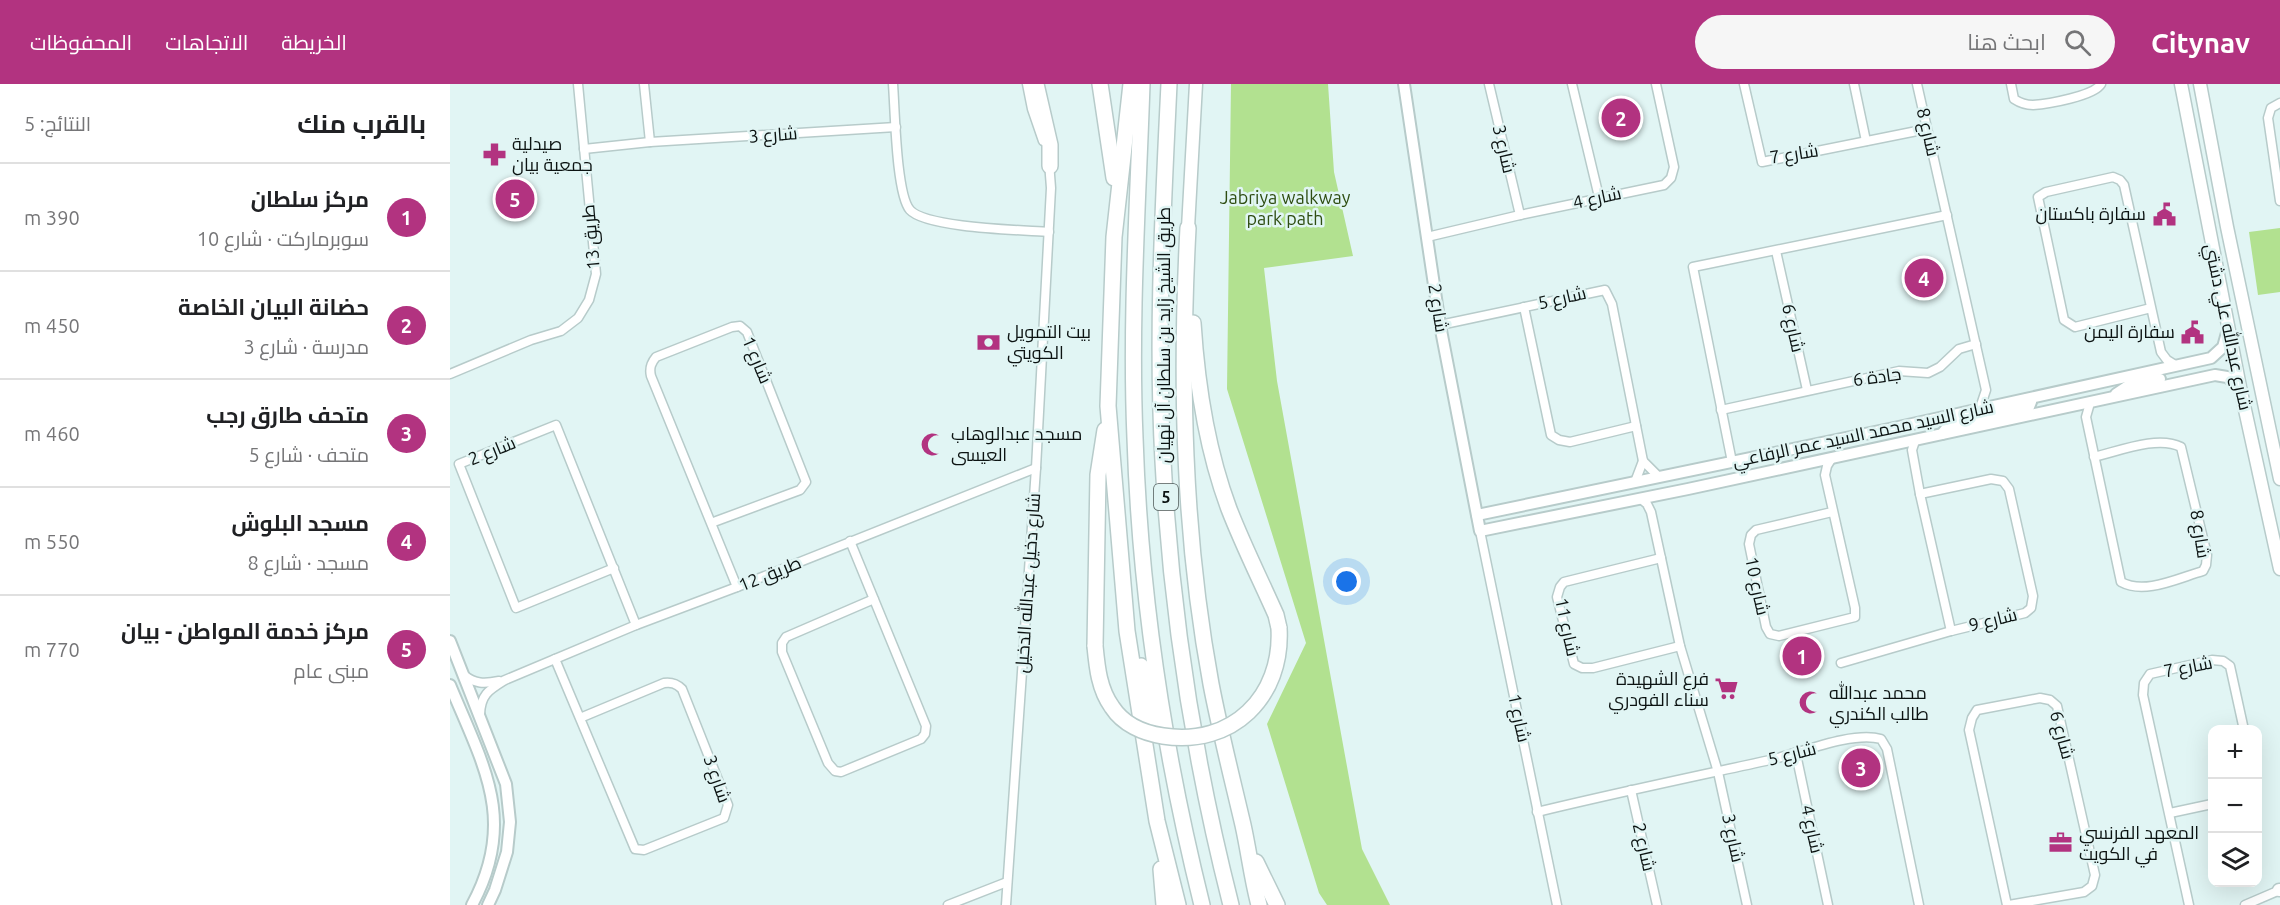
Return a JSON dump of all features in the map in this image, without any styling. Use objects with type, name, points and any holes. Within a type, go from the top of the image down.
[{"type":"highway","points":[[1036,84],[1050,145],[1050,166]]},
{"type":"highway","points":[[1095,84],[1103,100]]},
{"type":"highway","points":[[1100,84],[1117,199]]},
{"type":"highway","points":[[1131,84],[1117,199],[1108,406],[1098,475],[1096,665],[1104,693],[1113,709],[1123,720],[1133,727],[1154,735],[1190,738],[1225,729],[1240,719],[1265,693],[1273,678],[1278,660],[1279,628],[1276,615],[1229,508],[1209,441],[1195,355],[1188,228]]},
{"type":"highway","name":"طريق الشيخ زايد بن سلطان آل نهيان","points":[[1142,84],[1135,313],[1135,448],[1142,550],[1164,727],[1202,905]]},
{"type":"highway","name":"طريق الشيخ زايد بن سلطان آل نهيان","points":[[1169,84],[1160,312],[1163,459],[1169,552],[1193,725],[1210,818],[1231,905]]},
{"type":"highway","points":[[1188,228],[1184,304],[1183,411],[1185,469],[1196,580],[1211,684],[1247,840],[1259,905]]},
{"type":"highway","points":[[1108,406],[1127,631],[1157,821],[1164,905]]},
{"type":"highway","points":[[1125,590],[1150,710],[1174,777]]},
{"type":"highway","points":[[1157,821],[1178,905]]},
{"type":"highway","points":[[1247,840],[1277,905]]},
{"type":"main road","points":[[1188,228],[1196,84]]},
{"type":"main road","name":"شارع عبدالله علي دشتي","points":[[2181,84],[2240,387],[2280,569]]},
{"type":"main road","name":"شارع عبدالله علي دشتي","points":[[2200,84],[2216,173],[2280,478]]},
{"type":"main road","points":[[2193,151],[2205,177],[2213,177],[2216,173]]},
{"type":"main road","points":[[2202,198],[2205,193],[2211,194],[2218,218],[2227,227]]},
{"type":"main road","points":[[2255,457],[2270,492],[2280,538]]},
{"type":"street","name":"طريق 13","points":[[450,374],[531,340],[561,331],[578,318],[589,300],[596,274],[578,84]]},
{"type":"street","points":[[644,84],[650,142]]},
{"type":"street","points":[[892,84],[903,195],[910,210],[917,216],[936,222],[1049,232]]},
{"type":"street","name":"شارع دخيل عبدالله الدخيل","points":[[1006,905],[1036,468],[1052,180],[1027,84]]},
{"type":"street","name":"شارع 2","points":[[1404,84],[1440,325],[1480,531]]},
{"type":"street","name":"شارع 3","points":[[1489,84],[1520,215]]},
{"type":"street","points":[[1572,84],[1599,197]]},
{"type":"street","name":"شارع 4","points":[[1427,237],[1599,197],[1664,185],[1671,178],[1674,167],[1656,84]]},
{"type":"street","name":"شارع 7","points":[[1744,84],[1762,162],[1927,129]]},
{"type":"street","points":[[1854,84],[1866,141]]},
{"type":"street","name":"شارع 8","points":[[1917,84],[1986,390]]},
{"type":"street","points":[[2011,84],[2014,99],[2020,104],[2031,105],[2091,93],[2101,84]]},
{"type":"street","points":[[2280,103],[2271,108],[2268,118],[2280,201]]},
{"type":"street","name":"شارع 3","points":[[584,149],[650,142],[896,127]]},
{"type":"street","points":[[2151,308],[2075,327],[2068,325],[2064,320],[2038,197],[2046,192],[2113,177],[2120,180],[2124,185],[2151,308],[2160,352],[2175,365]]},
{"type":"street","points":[[1732,462],[1693,267],[1947,215]]},
{"type":"street","name":"شارع 6","points":[[1776,251],[1807,390]]},
{"type":"street","name":"شارع 5","points":[[1440,325],[1605,290],[1612,304],[1643,461]]},
{"type":"street","name":"شارع 5","points":[[1524,307],[1551,435],[1559,440],[1570,442],[1636,426]]},
{"type":"street","name":"شارع 1","points":[[711,523],[800,490],[806,482],[747,332],[740,326],[656,357],[650,369],[651,376],[737,587]]},
{"type":"street","name":"شارع السيد محمد السيد عمر الرفاعي","points":[[1477,515],[1894,428],[2152,369],[2211,358],[2220,351],[2227,337],[2228,327]]},
{"type":"street","name":"جادة 6","points":[[1807,390],[1899,371],[1929,373],[1940,367],[1959,350],[1976,344]]},
{"type":"street","points":[[2152,369],[2160,352]]},
{"type":"street","points":[[2114,396],[2128,386],[2195,372],[2197,367],[2191,362]]},
{"type":"street","name":"شارع السيد محمد السيد عمر الرفاعي","points":[[1480,531],[1915,441],[2215,375],[2227,377],[2240,387]]},
{"type":"street","points":[[2052,411],[2048,407],[2050,401],[2107,387],[2118,378]]},
{"type":"street","points":[[1721,410],[1807,390]]},
{"type":"street","points":[[1980,408],[1986,390],[2003,403]]},
{"type":"street","points":[[1942,434],[1948,425],[2029,407],[2031,402],[2027,399]]},
{"type":"street","name":"شارع 8","points":[[2090,403],[2086,417],[2094,457],[2121,582],[2129,587],[2142,588],[2203,572],[2207,555],[2181,447],[2172,442],[2160,441],[2094,457]]},
{"type":"street","points":[[2076,406],[2086,417]]},
{"type":"street","name":"شارع 2","points":[[614,568],[516,608],[459,465],[556,425],[614,568],[636,625]]},
{"type":"street","points":[[1795,465],[1791,463],[1790,458],[1794,455],[1881,436],[1894,428]]},
{"type":"street","name":"شارع 9","points":[[1915,441],[1912,453],[1920,494],[1951,631],[2025,613],[2031,608],[2033,596],[2009,489],[2003,481],[1991,479],[1920,494]]},
{"type":"street","points":[[1900,444],[1912,453]]},
{"type":"street","points":[[1688,489],[1702,479],[1776,463],[1778,459],[1772,453]]},
{"type":"street","points":[[1825,475],[1827,465],[1832,458]]},
{"type":"street","points":[[1635,482],[1643,461],[1659,477]]},
{"type":"street","points":[[1809,463],[1818,467],[1825,475]]},
{"type":"street","name":"طريق 12","points":[[480,715],[482,697],[492,687],[505,680],[636,625],[1036,468]]},
{"type":"street","name":"شارع 10","points":[[1825,475],[1855,608],[1855,617],[1779,636],[1770,634],[1766,627],[1749,544],[1751,535],[1756,531],[1832,512]]},
{"type":"street","points":[[1652,512],[1658,495]]},
{"type":"street","points":[[1641,499],[1652,512],[1680,646],[1718,772]]},
{"type":"street","name":"شارع 1","points":[[1480,531],[1557,905]]},
{"type":"street","points":[[850,541],[874,599],[926,726],[926,732],[921,739],[841,772],[835,771],[828,763],[782,652],[782,643],[786,637],[874,599]]},
{"type":"street","name":"شارع 11","points":[[1661,558],[1564,582],[1557,597],[1574,664],[1582,668],[1593,668],[1680,646]]},
{"type":"street","points":[[1841,663],[1951,631]]},
{"type":"street","points":[[450,641],[506,784],[510,822],[508,845],[499,880],[488,905]]},
{"type":"street","name":"شارع 3","points":[[555,659],[635,849],[644,850],[724,818],[728,805],[682,689],[678,685],[671,682],[664,683],[580,717]]},
{"type":"street","name":"شارع 7","points":[[2189,905],[2143,695],[2144,683],[2150,674],[2212,660],[2223,661],[2230,666],[2243,725]]},
{"type":"street","name":"طريق 12","points":[[464,675],[482,684],[505,680]]},
{"type":"street","points":[[450,685],[483,766],[494,814],[494,849],[472,905]]},
{"type":"street","name":"شارع 6","points":[[2040,698],[2050,700],[2056,706],[2095,875],[2092,886],[2084,892],[2008,905],[1969,730],[1977,710],[2040,698]]},
{"type":"street","name":"شارع 5","points":[[1537,812],[1796,754],[1854,738],[1873,737],[1881,740],[1887,749],[1919,905]]},
{"type":"street","name":"شارع 4","points":[[1796,754],[1828,905]]},
{"type":"street","points":[[483,766],[492,766],[496,758]]},
{"type":"street","name":"شارع 3","points":[[1718,772],[1747,905]]},
{"type":"street","points":[[489,786],[497,780],[506,784]]},
{"type":"street","name":"شارع 2","points":[[1631,790],[1657,905]]},
{"type":"street","points":[[2170,813],[2208,805]]},
{"type":"street","points":[[948,905],[1007,882]]},
{"type":"street","points":[[2246,905],[2280,890]]},
{"type":"green space","name":"Jabriya walkway park path","points":[[1231,84],[1328,84],[1334,172],[1353,256],[1264,268],[1277,381],[1362,849],[1390,905],[1327,905],[1319,893],[1267,724],[1306,643],[1227,389]]},
{"type":"green space","points":[[2280,228],[2280,292],[2258,295],[2249,232]]},
{"type":"place","name":"حضانة البيان الخاصة","points":[[1621,118]]},
{"type":"place","name":"صيدلية جمعية بيان","points":[[494,154]]},
{"type":"place","name":"مركز خدمة المواطن - بيان","points":[[515,199]]},
{"type":"place","name":"سفارة باكستان","points":[[2164,214]]},
{"type":"place","name":"مسجد البلوش","points":[[1924,278]]},
{"type":"place","name":"سفارة اليمن","points":[[2193,332]]},
{"type":"place","name":"بيت التمويل الكويتي","points":[[989,342]]},
{"type":"place","name":"مسجد عبدالوهاب العيسى","points":[[933,444]]},
{"type":"place","name":"مركز سلطان","points":[[1802,656]]},
{"type":"place","name":"فرع الشهيدة سناء الفودري","points":[[1727,689]]},
{"type":"place","name":"محمد عبدالله طالب الكندري","points":[[1811,703]]},
{"type":"place","name":"متحف طارق رجب","points":[[1861,768]]},
{"type":"place","name":"المعهد الفرنسي في الكويت","points":[[2061,843]]}]
